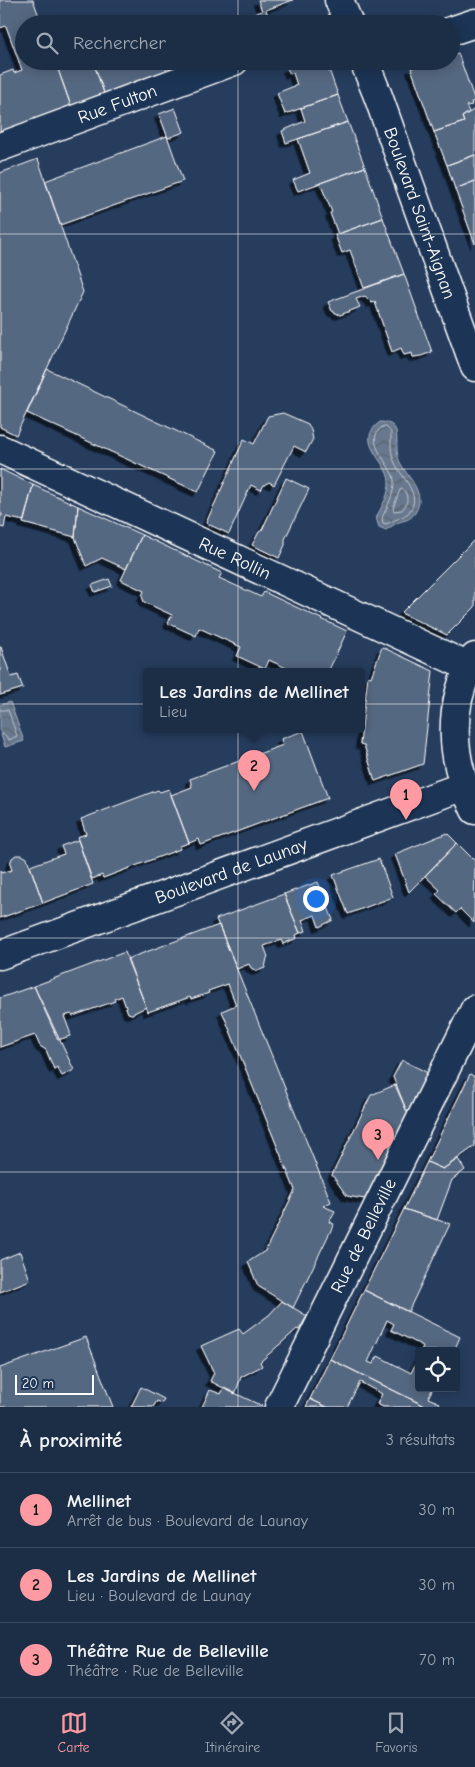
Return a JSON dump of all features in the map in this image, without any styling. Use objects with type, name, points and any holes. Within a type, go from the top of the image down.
[{"type":"street","points":[[460,28],[475,23]]},
{"type":"street","name":"Rue Fulton","points":[[0,147],[210,70]]},
{"type":"street","name":"Boulevard Saint-Aignan","points":[[368,70],[475,367]]},
{"type":"street","name":"Rue Rollin","points":[[0,448],[472,662]]},
{"type":"street","points":[[469,798],[456,759],[454,732],[461,688],[472,662]]},
{"type":"street","name":"Boulevard de Launay","points":[[0,955],[469,798]]},
{"type":"street","name":"Rue de Belleville","points":[[279,1407],[475,1009]]},
{"type":"water","points":[[380,422],[385,422],[394,427],[397,434],[398,457],[414,484],[419,498],[415,513],[410,518],[386,530],[379,527],[376,518],[387,496],[389,481],[387,473],[370,444],[373,429]]},
{"type":"water","points":[[10,702],[24,741],[5,747],[0,732],[0,705]]},
{"type":"building","points":[[0,0],[33,0],[39,15],[15,15],[15,51],[6,26],[0,28]]},
{"type":"building","points":[[258,0],[293,0],[266,10],[268,15],[251,15],[262,11]]},
{"type":"building","points":[[460,59],[475,101],[471,102],[472,105],[466,106],[469,112],[462,117],[464,122],[434,132],[412,70],[460,70]]},
{"type":"building","points":[[13,70],[14,73],[22,70],[58,70],[71,106],[0,132],[0,75]]},
{"type":"building","points":[[58,70],[96,70],[104,93],[71,106]]},
{"type":"building","points":[[96,70],[166,70],[104,93]]},
{"type":"building","points":[[288,70],[329,70],[338,95],[285,114],[277,93],[297,85],[293,73],[290,74]]},
{"type":"building","points":[[338,95],[348,122],[286,143],[282,131],[305,121],[301,108]]},
{"type":"building","points":[[175,108],[184,132],[168,138],[159,114]]},
{"type":"building","points":[[475,109],[475,155],[447,165],[434,132],[464,122],[462,117]]},
{"type":"building","points":[[348,122],[365,167],[298,191],[293,180],[310,173],[298,139]]},
{"type":"building","points":[[167,136],[183,181],[60,225],[45,181]]},
{"type":"building","points":[[475,155],[475,181],[455,189],[447,165]]},
{"type":"building","points":[[38,159],[83,292],[16,435],[0,427],[0,173]]},
{"type":"building","points":[[365,167],[383,218],[338,234],[330,213],[332,212],[320,183]]},
{"type":"building","points":[[475,181],[475,244],[455,189]]},
{"type":"building","points":[[383,218],[404,274],[364,288],[350,250],[342,253],[335,235]]},
{"type":"building","points":[[404,274],[432,352],[421,356],[413,357],[412,353],[404,355],[401,348],[392,352],[375,302],[372,303],[365,296],[356,299],[360,307],[340,315],[332,311],[328,302]]},
{"type":"building","points":[[47,369],[218,451],[198,492],[27,413]]},
{"type":"building","points":[[283,413],[308,424],[313,439],[306,452],[294,446],[274,485],[269,482],[261,490],[251,485],[229,534],[206,523],[244,439],[254,444],[268,416]]},
{"type":"building","points":[[0,469],[33,485],[24,521],[6,517],[4,528],[0,527],[0,516],[2,514],[0,513]]},
{"type":"building","points":[[286,478],[309,489],[285,539],[285,545],[279,558],[252,545],[262,530]]},
{"type":"building","points":[[33,485],[78,506],[75,537],[23,523]]},
{"type":"building","points":[[78,506],[142,535],[126,569],[102,558],[86,566],[75,537]]},
{"type":"building","points":[[142,535],[222,573],[219,578],[261,597],[264,592],[347,631],[330,668],[286,668],[269,660],[265,668],[263,668],[237,656],[241,647],[199,628],[196,636],[168,623],[172,615],[144,602],[142,596],[144,591],[121,580]]},
{"type":"building","points":[[475,539],[475,607],[447,635],[401,613]]},
{"type":"building","points":[[109,579],[112,586],[95,592],[92,585]]},
{"type":"building","points":[[0,647],[11,677],[18,675],[23,688],[0,695]]},
{"type":"building","points":[[382,647],[433,671],[423,764],[375,781],[364,745],[360,744],[361,733],[365,733],[365,702],[368,676],[371,677]]},
{"type":"building","points":[[298,733],[304,733],[328,798],[201,845],[199,839],[189,843],[171,795],[192,787],[190,779],[283,745],[281,739]]},
{"type":"building","points":[[169,789],[189,843],[180,846],[180,849],[103,878],[102,875],[92,879],[77,837],[86,834],[81,819],[158,790],[160,792]]},
{"type":"building","points":[[447,833],[457,843],[409,892],[395,854]]},
{"type":"building","points":[[78,840],[93,884],[43,903],[30,866],[64,854],[61,846]]},
{"type":"building","points":[[457,843],[475,861],[474,923],[460,909],[456,913],[436,894],[440,890],[425,876]]},
{"type":"building","points":[[16,855],[22,855],[27,858],[43,903],[0,918],[0,870],[1,873],[12,870],[10,864],[12,858]]},
{"type":"building","points":[[379,859],[393,897],[348,914],[333,875]]},
{"type":"building","points":[[318,882],[333,920],[319,927],[315,915],[302,920],[306,931],[300,933],[284,894]]},
{"type":"building","points":[[284,894],[300,933],[296,935],[297,938],[283,944],[281,940],[264,946],[268,957],[265,968],[257,971],[251,968],[249,964],[237,969],[216,919]]},
{"type":"building","points":[[219,925],[331,1202],[323,1206],[335,1211],[329,1222],[334,1224],[293,1308],[258,1286],[248,1262],[265,1251],[295,1190],[222,1011],[236,1005],[228,984],[208,991],[209,993],[191,999],[190,997],[148,1012],[127,959]]},
{"type":"building","points":[[125,952],[146,1007],[132,1014],[128,1013],[122,996],[114,999],[115,1001],[73,1016],[71,1014],[64,1016],[70,1036],[58,1040],[34,986]]},
{"type":"building","points":[[34,986],[74,1070],[62,1076],[57,1067],[54,1069],[46,1050],[40,1046],[35,1035],[0,1047],[0,998]]},
{"type":"building","points":[[402,1060],[428,1073],[408,1114],[393,1077]]},
{"type":"building","points":[[470,1074],[475,1077],[475,1146],[443,1169],[427,1162]]},
{"type":"building","points":[[395,1085],[408,1114],[365,1199],[347,1196],[332,1175],[371,1095]]},
{"type":"building","points":[[458,1159],[465,1170],[452,1180],[437,1220],[404,1209],[427,1162],[443,1169]]},
{"type":"building","points":[[404,1209],[450,1224],[408,1312],[364,1290]]},
{"type":"building","points":[[20,1252],[30,1280],[0,1292],[0,1260]]},
{"type":"building","points":[[364,1290],[460,1337],[456,1347],[423,1347],[391,1330],[394,1324],[387,1320],[368,1362],[373,1364],[378,1356],[411,1373],[415,1364],[415,1392],[431,1392],[428,1398],[440,1403],[437,1407],[427,1407],[330,1359]]},
{"type":"building","points":[[282,1301],[307,1316],[299,1330],[297,1329],[260,1362],[262,1366],[241,1377],[235,1394],[210,1381],[214,1373],[201,1346],[239,1329],[243,1334],[269,1315]]},
{"type":"building","points":[[86,1337],[113,1407],[0,1407],[0,1368]]},
{"type":"building","points":[[330,1359],[427,1407],[383,1407],[377,1404],[382,1394],[360,1382],[347,1407],[327,1407],[310,1399]]},
{"type":"building","points":[[141,1387],[164,1399],[162,1403],[157,1401],[153,1407],[131,1407]]},
{"type":"building","points":[[224,1388],[262,1407],[202,1407],[210,1390],[221,1394]]},
{"type":"building","points":[[310,1399],[327,1407],[306,1407]]},
{"type":"place","name":"Les Jardins de Mellinet","points":[[254,791]]},
{"type":"place","name":"Mellinet","points":[[406,820]]},
{"type":"place","name":"Théâtre Rue de Belleville","points":[[378,1160]]}]
